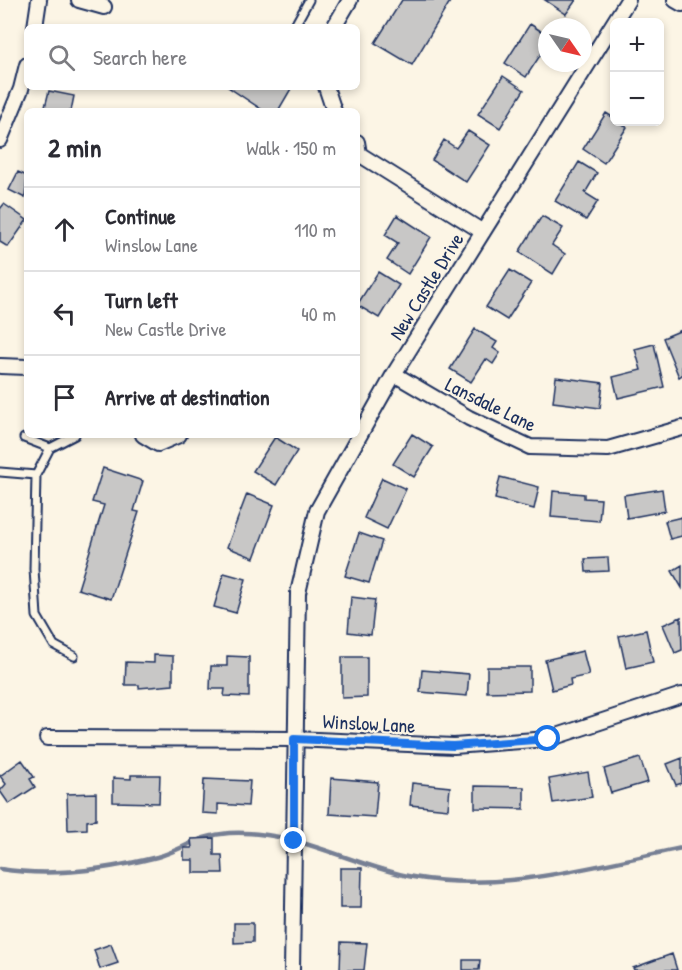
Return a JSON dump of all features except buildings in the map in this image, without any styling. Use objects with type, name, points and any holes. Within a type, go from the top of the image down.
[{"type":"street","points":[[35,24],[39,0]]},
{"type":"street","points":[[79,0],[104,7]]},
{"type":"street","points":[[336,24],[350,0]]},
{"type":"street","name":"New Castle Drive","points":[[360,434],[394,374],[627,0]]},
{"type":"street","points":[[675,0],[682,4]]},
{"type":"street","points":[[0,140],[24,77]]},
{"type":"street","points":[[327,90],[333,108]]},
{"type":"street","points":[[360,152],[483,232]]},
{"type":"street","points":[[0,366],[24,367]]},
{"type":"street","name":"Lansdale Lane","points":[[394,374],[469,418],[530,447],[608,449],[682,428]]},
{"type":"street","points":[[148,438],[159,444],[172,438]]},
{"type":"street","name":"New Castle Drive","points":[[292,970],[298,593],[317,511],[358,438]]},
{"type":"street","name":"Winslow Lane","points":[[47,738],[294,739],[453,746],[548,739],[682,695]]},
{"type":"lane","points":[[296,24],[309,0]]},
{"type":"lane","points":[[24,438],[50,448]]},
{"type":"lane","points":[[69,438],[50,448],[36,475],[34,569],[37,616],[54,645],[74,656]]},
{"type":"lane","points":[[0,472],[36,475]]},
{"type":"waterway","points":[[0,869],[39,872],[98,869],[157,857],[200,840],[229,833],[253,833],[300,842],[390,872],[447,881],[515,880],[582,869],[682,848]]},
{"type":"route","points":[[294,841],[294,739],[453,746],[548,739]]}]
